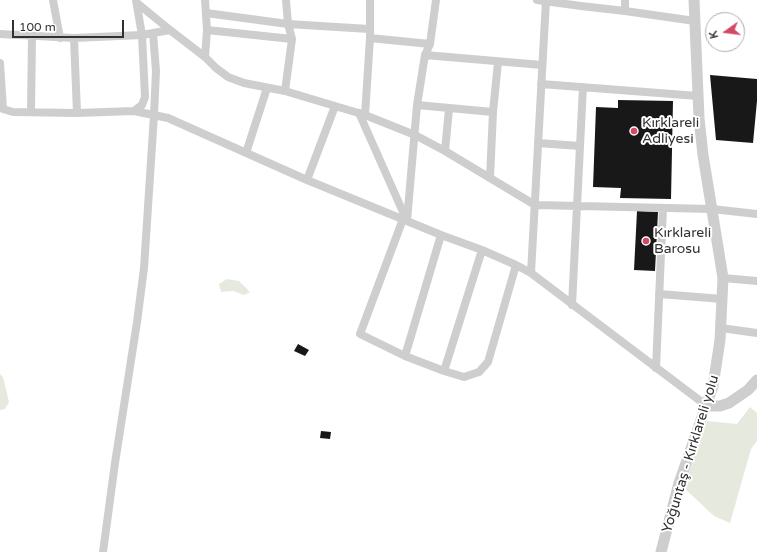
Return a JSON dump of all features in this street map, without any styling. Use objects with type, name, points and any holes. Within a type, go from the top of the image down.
[{"type":"street","points":[[53,0],[60,38]]},
{"type":"street","points":[[205,0],[207,30],[205,57]]},
{"type":"street","points":[[285,91],[292,39],[288,24],[286,0]]},
{"type":"street","points":[[370,0],[370,33],[362,114],[405,220]]},
{"type":"street","points":[[436,0],[430,44],[425,55],[417,105],[405,220],[360,334],[405,356],[444,371],[464,377],[479,372],[488,362],[516,264]]},
{"type":"street","points":[[538,0],[582,3],[695,21]]},
{"type":"street","points":[[531,273],[546,0]]},
{"type":"street","points":[[625,0],[625,10]]},
{"type":"street","name":"Yoğuntaş - Kırklareli yolu","points":[[661,552],[679,483],[713,386],[718,361],[723,299],[723,278],[703,155],[698,96],[694,0]]},
{"type":"street","points":[[136,1],[228,77],[244,83],[285,91],[362,114],[415,135],[445,151],[535,205],[712,209],[757,214]]},
{"type":"street","points":[[134,111],[142,106],[145,97],[142,35],[136,1]]},
{"type":"street","points":[[206,13],[370,33],[430,44]]},
{"type":"street","points":[[0,34],[74,38],[142,35],[170,30]]},
{"type":"street","points":[[207,30],[292,39]]},
{"type":"street","points":[[103,552],[144,268],[156,71],[153,33]]},
{"type":"street","points":[[31,112],[32,36]]},
{"type":"street","points":[[74,38],[77,113]]},
{"type":"street","points":[[425,55],[542,65]]},
{"type":"street","points":[[490,178],[498,62]]},
{"type":"street","points":[[0,63],[4,108],[13,112],[77,113],[134,111],[168,118],[307,180],[441,236],[482,250],[516,264],[531,273],[707,406],[720,406],[728,403],[748,390],[757,380]]},
{"type":"street","points":[[541,84],[698,96]]},
{"type":"street","points":[[572,305],[583,87]]},
{"type":"street","points":[[246,153],[267,88]]},
{"type":"street","points":[[417,105],[494,112]]},
{"type":"street","points":[[307,180],[335,106]]},
{"type":"street","points":[[445,151],[449,109]]},
{"type":"street","points":[[538,143],[580,146]]},
{"type":"street","points":[[656,368],[663,208]]},
{"type":"street","points":[[405,356],[441,236]]},
{"type":"street","points":[[444,371],[482,250]]},
{"type":"street","points":[[723,278],[757,281]]},
{"type":"street","points":[[659,294],[723,299]]},
{"type":"street","points":[[721,328],[757,333]]},
{"type":"shaded area","points":[[227,279],[239,281],[250,292],[244,295],[233,291],[221,292],[219,284]]},
{"type":"shaded area","points":[[0,374],[3,377],[9,402],[5,409],[0,410]]},
{"type":"shaded area","points":[[750,407],[757,413],[757,441],[751,449],[730,523],[714,516],[683,487],[707,421],[737,424]]},
{"type":"building","points":[[710,75],[757,79],[757,101],[753,143],[716,140]]},
{"type":"building","name":"Kırklareli Adliyesi","points":[[618,100],[673,101],[671,199],[620,198],[621,188],[593,187],[596,107],[618,108]]},
{"type":"building","name":"Kırklareli Barosu","points":[[637,211],[658,212],[655,271],[634,270]]},
{"type":"building","points":[[298,344],[309,350],[305,356],[294,351]]},
{"type":"building","points":[[321,431],[331,432],[330,439],[320,438]]},
{"type":"place","name":"Kırklareli Adliyesi","points":[[634,131]]},
{"type":"place","name":"Kırklareli Barosu","points":[[646,241]]}]
